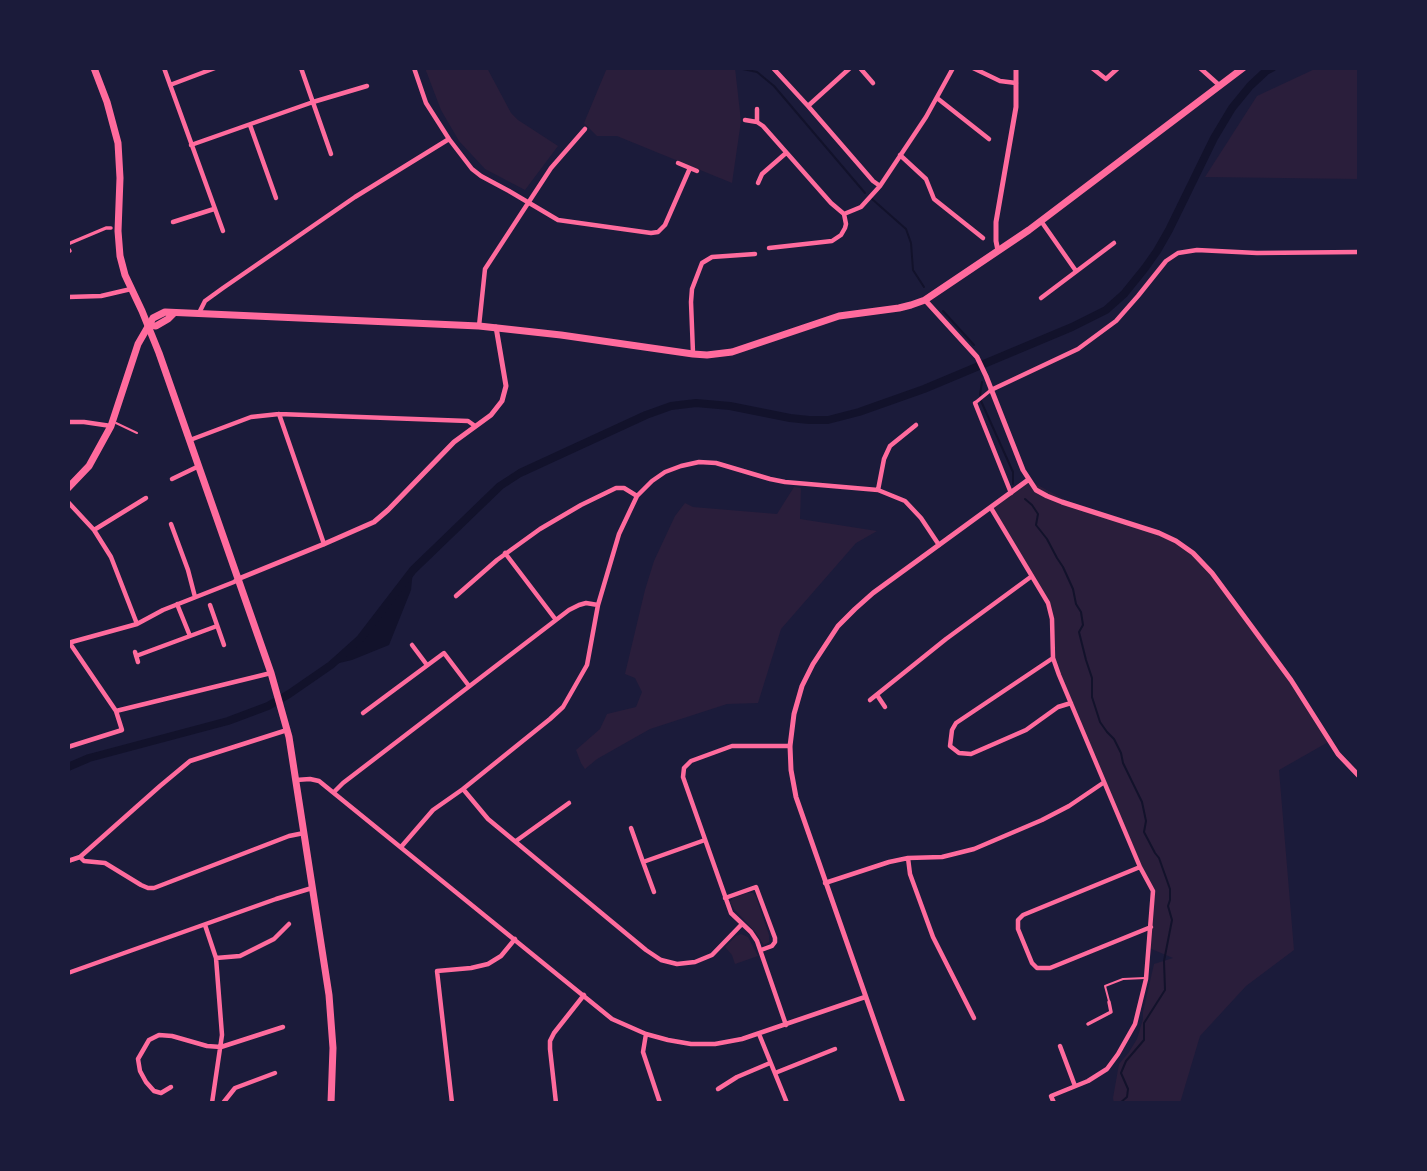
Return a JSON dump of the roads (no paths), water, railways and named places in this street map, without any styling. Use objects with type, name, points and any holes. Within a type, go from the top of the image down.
[{"type":"main road","points":[[94,68],[118,143],[119,248],[125,275],[148,325],[199,466],[271,673],[287,730],[305,832],[328,995],[333,1048],[331,1103]]},
{"type":"main road","points":[[148,325],[156,326],[174,313],[199,313],[496,327],[693,354],[732,352],[839,316],[899,308],[925,300],[1040,221],[1243,68]]},
{"type":"main road","points":[[68,488],[89,466],[112,424],[136,347],[148,325]]},
{"type":"street","points":[[164,68],[223,231]]},
{"type":"street","points":[[170,85],[215,68]]},
{"type":"street","points":[[300,68],[331,154]]},
{"type":"street","points":[[414,68],[426,103],[472,169],[558,220],[654,233],[661,231],[690,168]]},
{"type":"street","points":[[773,68],[880,186]]},
{"type":"street","points":[[808,106],[850,68]]},
{"type":"street","points":[[860,68],[873,83]]},
{"type":"street","points":[[844,214],[861,207],[880,186],[937,98],[953,68]]},
{"type":"street","points":[[973,68],[1000,80],[1016,83]]},
{"type":"street","points":[[998,251],[996,222],[1015,116],[1016,68]]},
{"type":"street","points":[[1092,68],[1106,79],[1118,68]]},
{"type":"street","points":[[1200,68],[1219,85]]},
{"type":"street","points":[[191,145],[313,102],[368,86]]},
{"type":"street","points":[[937,98],[989,139]]},
{"type":"street","points":[[757,109],[757,122]]},
{"type":"street","points":[[745,120],[757,122],[844,214],[846,224],[841,235],[832,241],[769,248]]},
{"type":"street","points":[[250,125],[276,198]]},
{"type":"street","points":[[479,326],[485,269],[551,168],[584,129]]},
{"type":"street","points":[[199,313],[205,301],[223,288],[355,197],[449,139]]},
{"type":"street","points":[[758,183],[762,174],[786,153]]},
{"type":"street","points":[[900,155],[926,179],[934,199],[983,238]]},
{"type":"street","points":[[678,163],[697,171]]},
{"type":"street","points":[[173,222],[214,209]]},
{"type":"street","points":[[1040,221],[1077,271]]},
{"type":"street","points":[[68,248],[106,228],[111,228]]},
{"type":"street","points":[[1041,298],[1114,243]]},
{"type":"street","points":[[1011,494],[975,403],[991,390],[1078,349],[1107,328],[1139,296],[1166,261],[1178,253],[1198,250],[1257,253],[1359,251]]},
{"type":"street","points":[[693,354],[690,316],[692,289],[702,263],[712,257],[755,254]]},
{"type":"street","points":[[68,298],[101,296],[131,289]]},
{"type":"street","points":[[925,300],[974,353],[1023,470],[1036,490],[1047,496],[1147,528],[1176,541],[1193,553],[1212,573],[1291,680],[1338,754],[1359,776]]},
{"type":"street","points":[[68,747],[122,730],[116,711],[69,642],[137,624],[177,604],[365,527],[382,516],[436,460],[498,408],[506,386],[496,327]]},
{"type":"street","points":[[189,440],[251,417],[279,414],[468,421],[475,426]]},
{"type":"street","points":[[279,414],[324,544]]},
{"type":"street","points":[[68,422],[112,424]]},
{"type":"street","points":[[878,490],[884,459],[890,446],[916,425]]},
{"type":"street","points":[[401,847],[433,810],[463,789],[563,707],[587,664],[598,605],[619,534],[637,496],[665,472],[699,462],[716,463],[785,482],[878,490],[905,501],[921,518],[939,545]]},
{"type":"street","points":[[172,479],[199,466]]},
{"type":"street","points":[[903,1103],[796,797],[790,746],[794,713],[802,686],[813,664],[838,626],[873,593],[1028,480]]},
{"type":"street","points":[[456,596],[505,553],[540,529],[605,493],[624,488],[637,496]]},
{"type":"street","points":[[94,530],[146,498]]},
{"type":"street","points":[[68,502],[94,530],[111,557],[137,624]]},
{"type":"street","points":[[991,509],[1051,611],[1053,658],[1103,783],[1153,891],[1146,979],[1135,1024],[1107,1069],[1051,1096],[1054,1103]]},
{"type":"street","points":[[171,524],[195,597]]},
{"type":"street","points":[[505,553],[556,620]]},
{"type":"street","points":[[870,700],[1031,576]]},
{"type":"street","points":[[177,604],[190,636]]},
{"type":"street","points":[[210,605],[224,645]]},
{"type":"street","points":[[334,792],[556,620],[579,605],[598,605]]},
{"type":"street","points":[[136,657],[217,625]]},
{"type":"street","points":[[412,645],[427,664]]},
{"type":"street","points":[[363,713],[444,653],[469,686]]},
{"type":"street","points":[[1053,658],[956,723],[952,730],[950,746],[958,753],[971,754],[1026,730],[1058,707],[1071,703]]},
{"type":"street","points":[[116,711],[271,673]]},
{"type":"street","points":[[877,695],[885,707]]},
{"type":"street","points":[[68,861],[80,857],[190,761],[287,730]]},
{"type":"street","points":[[786,1025],[761,950],[751,932],[731,913],[683,777],[684,768],[691,761],[732,746],[790,746]]},
{"type":"street","points":[[296,780],[319,781],[612,1018],[646,1034],[668,1040],[715,1044],[759,1034],[865,997]]},
{"type":"street","points":[[825,883],[889,862],[908,858],[942,857],[989,843],[1069,806],[1103,783]]},
{"type":"street","points":[[463,789],[488,819],[661,960],[677,964],[695,962],[712,955],[743,924]]},
{"type":"street","points":[[516,841],[569,803]]},
{"type":"street","points":[[631,828],[654,892]]},
{"type":"street","points":[[80,857],[84,861],[105,863],[141,886],[154,888],[305,832]]},
{"type":"street","points":[[643,862],[705,840]]},
{"type":"street","points":[[908,858],[910,874],[933,937],[974,1018]]},
{"type":"street","points":[[1140,867],[1023,915],[1018,920],[1018,929],[1032,963],[1037,968],[1050,968],[1151,926]]},
{"type":"street","points":[[725,898],[756,887],[775,937],[772,946],[761,950]]},
{"type":"street","points":[[68,973],[313,888]]},
{"type":"street","points":[[216,958],[240,956],[274,939],[289,924]]},
{"type":"street","points":[[205,925],[216,958],[222,1035],[212,1103]]},
{"type":"street","points":[[452,1103],[437,971],[488,964],[501,956],[515,939]]},
{"type":"street","points":[[556,1103],[550,1041],[584,995]]},
{"type":"street","points":[[1088,1024],[1111,1012],[1109,1002]]},
{"type":"street","points":[[171,1087],[161,1093],[154,1091],[139,1070],[138,1059],[149,1040],[159,1035],[172,1036],[221,1047],[283,1028]]},
{"type":"street","points":[[646,1034],[643,1052],[660,1103]]},
{"type":"street","points":[[759,1034],[787,1103]]},
{"type":"street","points":[[1060,1046],[1075,1086]]},
{"type":"street","points":[[775,1073],[835,1049]]},
{"type":"street","points":[[718,1089],[737,1077],[771,1063]]},
{"type":"street","points":[[223,1103],[234,1088],[275,1073]]},
{"type":"lane","points":[[112,424],[137,433]]},
{"type":"lane","points":[[1109,1002],[1105,986],[1123,979],[1146,979]]},
{"type":"waterway","points":[[738,68],[757,72],[774,86],[865,193]]},
{"type":"waterway","points":[[68,767],[89,758],[228,721],[268,706],[289,694],[331,665],[360,639],[413,570],[500,486],[520,473],[646,415],[671,406],[696,403],[730,406],[790,418],[828,420],[924,389],[1106,310],[1124,294],[1157,251],[1232,108],[1250,86],[1272,68]]},
{"type":"waterway","points":[[872,199],[906,229],[911,243],[913,270],[924,287]]},
{"type":"waterway","points":[[943,311],[974,345]]},
{"type":"waterway","points":[[980,395],[982,382]]},
{"type":"waterway","points":[[981,401],[1013,472],[1013,484]]},
{"type":"waterway","points":[[1025,499],[1038,514],[1036,525],[1047,539],[1073,589],[1081,612],[1083,625],[1079,632],[1092,678],[1092,697],[1100,722],[1114,739],[1142,802],[1146,821],[1144,832],[1159,858],[1170,889],[1168,906],[1172,920],[1164,961],[1165,990],[1144,1023],[1144,1040],[1126,1061],[1121,1073],[1128,1089],[1127,1097],[1120,1103]]}]
